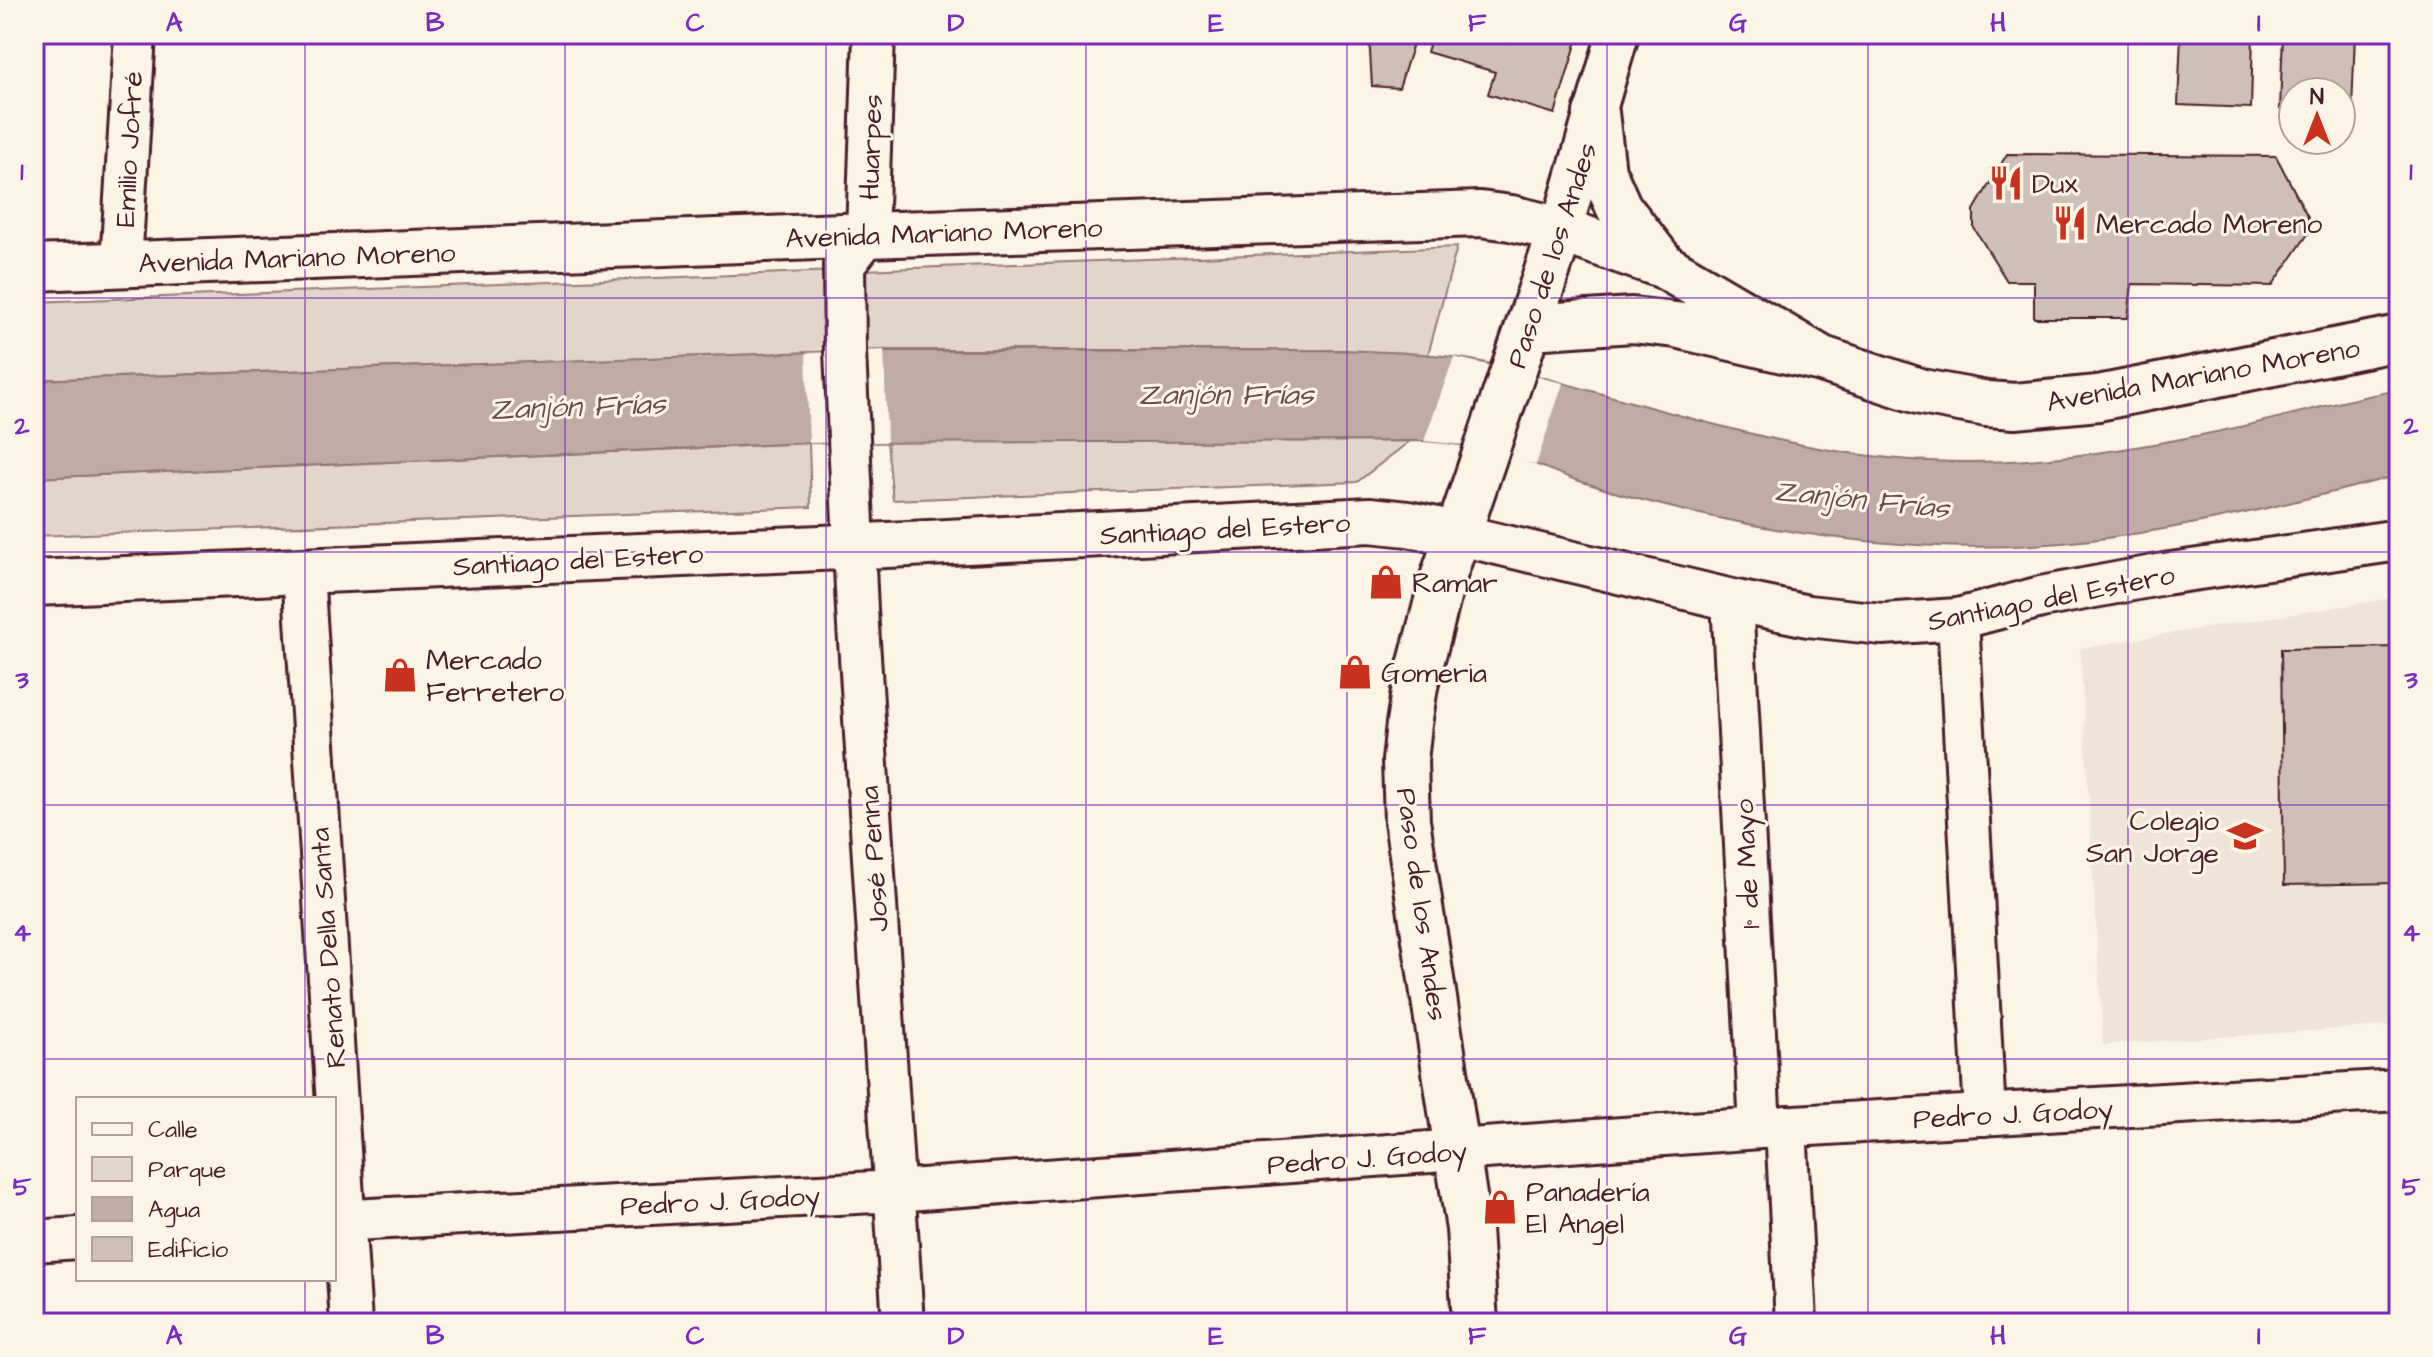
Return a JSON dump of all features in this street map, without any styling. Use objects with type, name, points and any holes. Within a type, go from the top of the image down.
[{"type":"main road","points":[[1596,113],[1603,172],[1619,208],[1664,266]]},
{"type":"main road","name":"Avenida Mariano Moreno","points":[[34,268],[1447,214],[1511,218],[1561,230],[1664,266],[1822,359]]},
{"type":"main road","name":"Paso de los Andes","points":[[1475,1323],[1469,1229],[1407,821],[1405,761],[1415,686],[1456,534],[1561,230]]},
{"type":"main road","name":"Avenida Mariano Moreno","points":[[1530,327],[1632,320],[1676,325],[1822,359],[1922,392],[1959,400],[2015,406],[2098,398],[2399,338]]},
{"type":"main road","name":"Santiago del Estero","points":[[34,583],[1370,520],[1456,534]]},
{"type":"street","name":"Emilio Jofré","points":[[121,264],[135,34]]},
{"type":"street","name":"Huarpes","points":[[847,396],[844,265],[867,235],[874,34]]},
{"type":"street","name":"Paso de los Andes","points":[[1561,230],[1618,34]]},
{"type":"street","name":"José Penna","points":[[847,396],[903,1323]]},
{"type":"street","name":"Santiago del Estero","points":[[1456,534],[1732,600],[1808,616],[1882,624],[1958,619],[2041,597],[2164,574],[2399,540]]},
{"type":"street","name":"Renato Della Santa","points":[[303,572],[333,1097]]},
{"type":"street","name":"1° de Mayo","points":[[1732,600],[1773,1127],[1796,1323]]},
{"type":"street","points":[[1958,619],[1985,1115]]},
{"type":"street","name":"Pedro J. Godoy","points":[[340,1221],[894,1191],[1773,1127],[2399,1090]]},
{"type":"street","name":"Renato Della Santa","points":[[336,1151],[351,1323]]},
{"type":"street","points":[[34,1241],[76,1238]]},
{"type":"shaded area","name":"Colegio San Jorge","points":[[2399,597],[2399,1025],[2103,1045],[2080,648]]},
{"type":"green space","points":[[1457,247],[1428,355],[1260,350],[877,350],[34,380],[34,302]]},
{"type":"green space","points":[[1410,441],[1357,482],[893,500],[887,442]]},
{"type":"green space","points":[[809,443],[811,507],[34,536],[34,478]]},
{"type":"water","name":"Zanjón Frías","points":[[1344,350],[1426,354],[1471,360],[1762,436],[1845,452],[1929,461],[2000,461],[2106,452],[2235,428],[2399,390],[2399,475],[2284,504],[2169,528],[2091,540],[1998,547],[1860,541],[1768,528],[1630,497],[1498,452],[1424,441],[809,443],[34,478],[34,380],[845,351]]},
{"type":"pier","points":[[884,350],[887,442],[809,443],[806,353]]},
{"type":"pier","points":[[1454,357],[1563,383],[1536,465],[1473,446],[1424,441]]},
{"type":"building","points":[[1369,34],[1416,34],[1399,88],[1372,86]]},
{"type":"building","points":[[1432,34],[1477,34],[1506,43],[1509,34],[1579,34],[1555,114],[1488,94],[1495,72],[1427,52]]},
{"type":"building","points":[[2181,34],[2253,34],[2251,108],[2178,105]]},
{"type":"building","points":[[2283,34],[2355,34],[2353,76],[2281,76]]},
{"type":"building","points":[[2007,154],[2276,156],[2308,217],[2308,234],[2272,286],[2132,284],[2128,318],[2034,318],[2034,281],[2007,281],[1974,228],[1974,210]]},
{"type":"building","points":[[2399,647],[2399,883],[2284,885],[2281,649]]},
{"type":"place","name":"Dux","points":[[2006,183]]},
{"type":"place","name":"Mercado Moreno","points":[[2070,223]]},
{"type":"place","name":"Ramar","points":[[1386,582]]},
{"type":"place","name":"Gomeria","points":[[1355,672]]},
{"type":"place","name":"Mercado Ferretero","points":[[400,675]]},
{"type":"place","name":"Colegio San Jorge","points":[[2245,836]]},
{"type":"place","name":"Panadería El Angel","points":[[1500,1207]]}]
